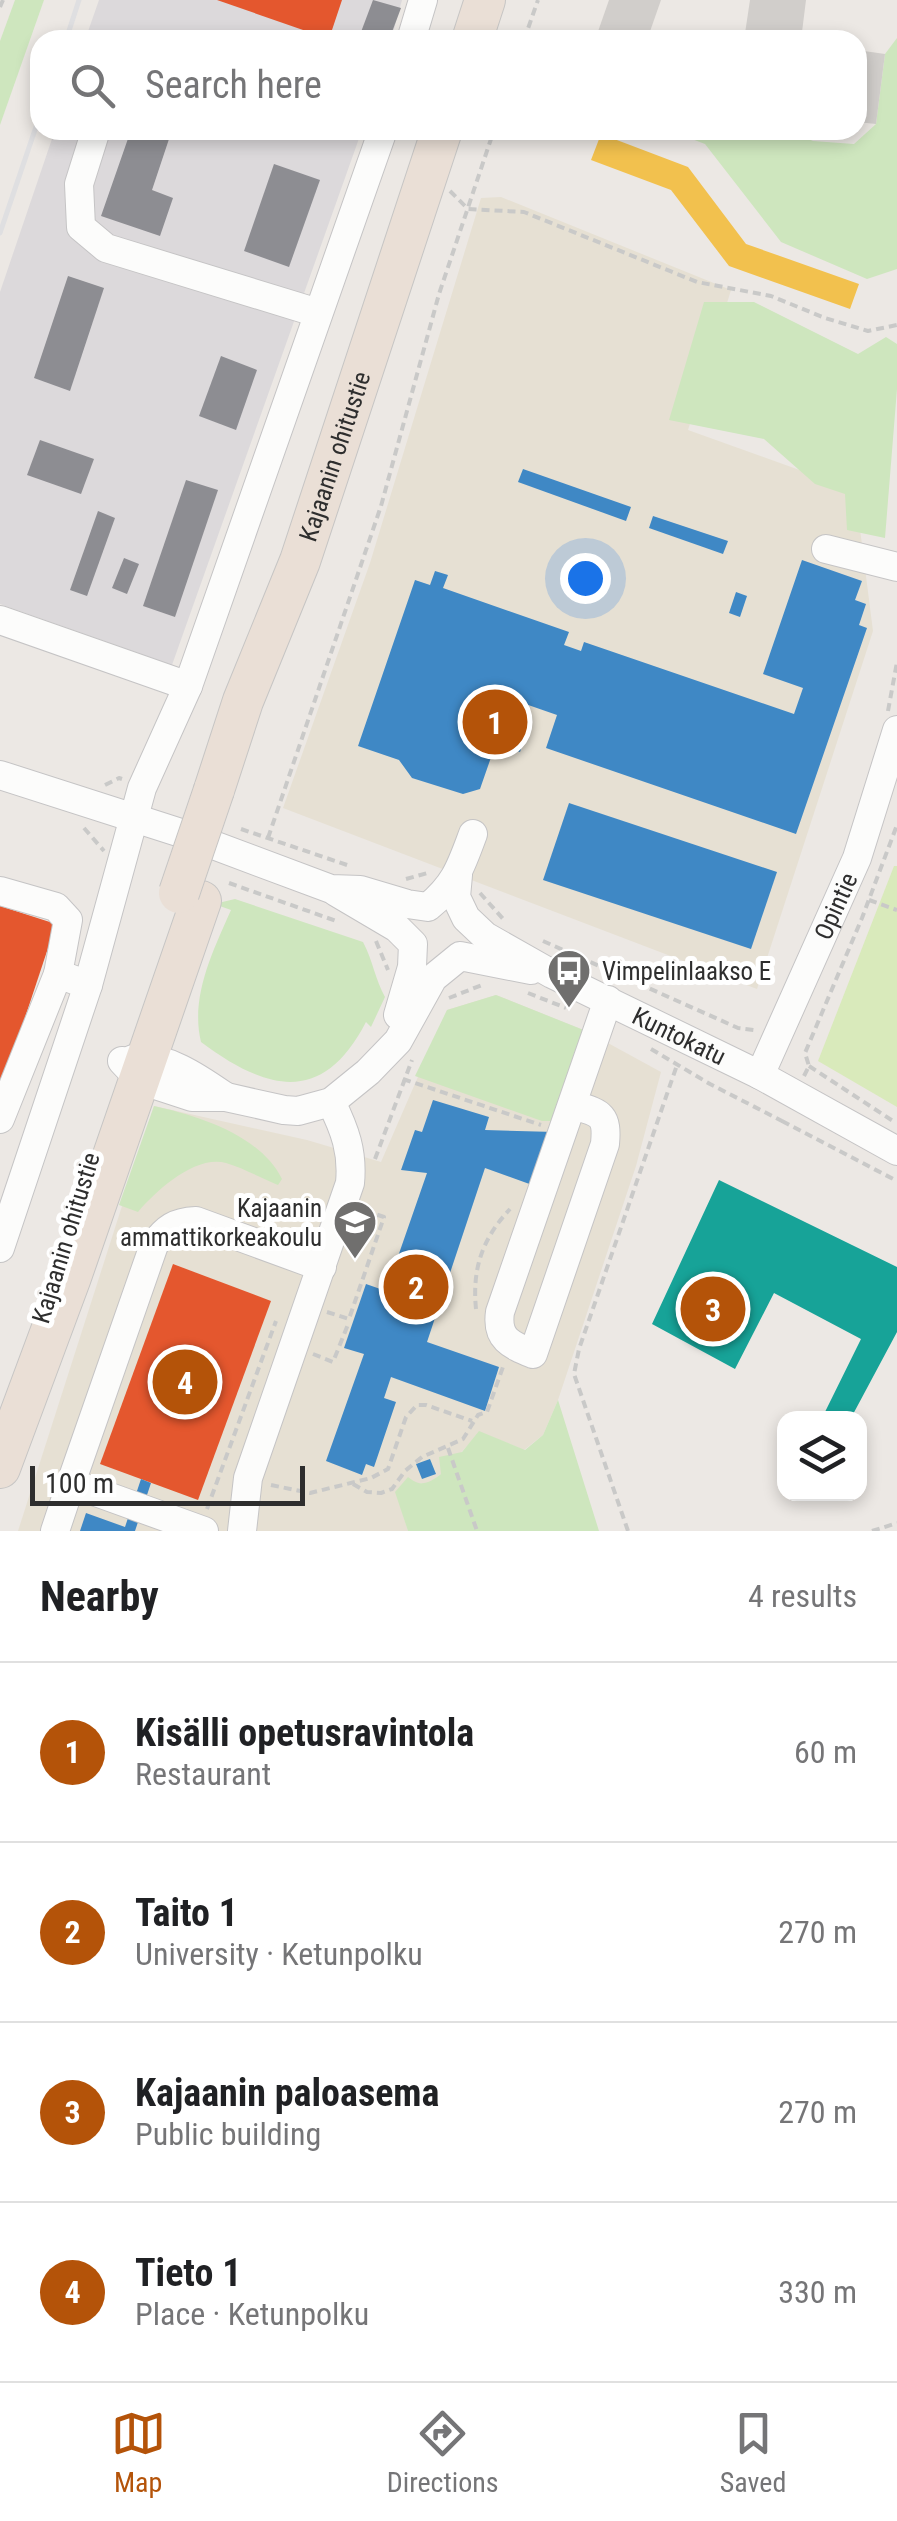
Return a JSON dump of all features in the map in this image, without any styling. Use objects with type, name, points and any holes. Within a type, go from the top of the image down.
[{"type":"highway","points":[[475,30],[484,0]]},
{"type":"highway","name":"Kajaanin ohitustie","points":[[0,1468],[137,1066],[203,892],[227,799],[300,561],[439,140]]},
{"type":"street","points":[[414,30],[423,0]]},
{"type":"street","points":[[93,140],[79,184],[81,227],[106,248],[318,313]]},
{"type":"street","points":[[0,1248],[88,985],[142,788],[188,686],[379,140]]},
{"type":"street","points":[[826,549],[897,567]]},
{"type":"street","points":[[0,620],[188,686]]},
{"type":"street","name":"Opintie","points":[[760,1075],[857,858],[897,730]]},
{"type":"street","points":[[0,774],[184,834],[330,889],[397,928],[424,958],[433,962],[452,961],[460,956],[552,974]]},
{"type":"street","points":[[137,1066],[192,1097],[226,1097],[284,1110],[331,1102],[360,1080],[384,1054],[414,994],[460,956],[469,942],[466,918],[456,897],[470,833]]},
{"type":"street","points":[[414,994],[411,935],[416,918],[448,890],[458,875]]},
{"type":"street","points":[[330,889],[360,890],[407,904],[453,907],[466,918]]},
{"type":"street","points":[[0,890],[56,907],[68,920],[58,974],[2,1109],[44,1120]]},
{"type":"street","name":"Kuntokatu","points":[[466,918],[485,936],[552,974],[605,1012],[760,1075],[788,1108],[897,1151]]},
{"type":"street","points":[[58,974],[88,985]]},
{"type":"street","points":[[573,1104],[598,1112],[603,1118],[606,1144],[533,1354],[510,1345],[498,1325],[500,1312],[605,1012]]},
{"type":"street","points":[[242,1531],[248,1478],[344,1203],[352,1159],[346,1133],[331,1102]]},
{"type":"street","points":[[54,1531],[154,1245],[166,1229],[196,1220],[322,1267]]},
{"type":"street","points":[[71,1482],[201,1530]]},
{"type":"path","points":[[0,7],[2,0]]},
{"type":"path","points":[[528,30],[538,0]]},
{"type":"path","points":[[227,799],[268,838],[381,506],[438,294],[491,140]]},
{"type":"path","points":[[443,185],[468,209],[524,212],[697,282],[771,296],[868,331],[897,325]]},
{"type":"path","points":[[788,1108],[808,1066],[805,1052],[897,825]]},
{"type":"path","points":[[84,826],[100,849],[120,858]]},
{"type":"path","points":[[203,892],[355,927]]},
{"type":"path","points":[[869,900],[897,910]]},
{"type":"path","points":[[373,934],[393,982],[414,994],[438,1001],[493,980]]},
{"type":"path","points":[[524,992],[605,1012]]},
{"type":"path","points":[[371,1170],[418,1048]]},
{"type":"path","points":[[648,1048],[677,1064],[788,1108],[897,1182]]},
{"type":"path","points":[[628,1531],[574,1374],[578,1349],[677,1064]]},
{"type":"path","points":[[808,1066],[897,1123]]},
{"type":"path","points":[[403,1079],[563,1132]]},
{"type":"path","points":[[294,1348],[333,1362],[384,1218],[344,1203]]},
{"type":"path","points":[[323,1310],[349,1319]]},
{"type":"path","points":[[201,1530],[278,1315]]},
{"type":"path","points":[[352,1484],[367,1492],[382,1493],[392,1489],[404,1471],[422,1458],[463,1440],[478,1416],[487,1412],[505,1362]]},
{"type":"path","points":[[248,1478],[310,1493],[352,1484],[388,1469],[406,1417],[417,1405],[474,1422]]},
{"type":"path","points":[[448,1448],[476,1531]]},
{"type":"path","points":[[872,1531],[897,1524]]},
{"type":"shaded area","points":[[99,0],[402,0],[394,30],[88,30]]},
{"type":"shaded area","points":[[52,140],[358,140],[172,665],[0,604],[0,292]]},
{"type":"shaded area","points":[[501,197],[731,290],[688,430],[855,490],[873,631],[757,989],[283,808],[370,563],[481,198]]},
{"type":"shaded area","name":"Kajaanin ammattikorkeakoulu","points":[[496,995],[586,1031],[661,1072],[636,1166],[543,1435],[524,1450],[480,1432],[428,1484],[415,1483],[396,1492],[408,1531],[18,1531],[154,1106],[307,1140],[381,1162],[447,1010]]},
{"type":"green space","points":[[15,0],[44,0],[33,30],[30,30],[0,125],[0,41]]},
{"type":"green space","points":[[897,38],[897,269],[867,279],[781,242],[705,144],[694,140],[854,144],[867,140],[867,132],[876,124],[885,54]]},
{"type":"green space","points":[[704,302],[754,302],[858,354],[886,337],[897,344],[885,538],[847,530],[845,494],[815,484],[764,439],[669,420]]},
{"type":"green space","points":[[897,866],[897,1107],[818,1061]]},
{"type":"green space","points":[[235,899],[363,942],[385,997],[371,1027],[366,1022],[332,1067],[313,1078],[271,1080],[249,1072],[201,1042],[201,991],[231,910],[214,904]]},
{"type":"green space","points":[[496,995],[586,1031],[553,1121],[542,1121],[415,1076],[447,1010]]},
{"type":"green space","points":[[154,1106],[190,1115],[244,1139],[259,1150],[282,1179],[278,1185],[232,1165],[214,1162],[178,1176],[138,1212],[119,1205]]},
{"type":"green space","points":[[558,1400],[599,1531],[408,1531],[395,1492],[408,1477],[421,1483],[433,1480],[441,1474],[439,1457],[462,1452],[479,1431],[525,1450],[543,1435]]},
{"type":"building: Homes","points":[[599,140],[617,140],[688,167],[746,244],[859,284],[850,309],[729,266],[671,190],[591,160]]},
{"type":"building: Shops","points":[[217,0],[342,0],[332,30],[303,30]]},
{"type":"building: Shops","points":[[0,906],[56,924],[1,1090],[0,1090]]},
{"type":"building: Shops","points":[[173,1264],[271,1301],[198,1500],[100,1464]]},
{"type":"building: Schools","points":[[523,469],[631,507],[626,521],[518,482]]},
{"type":"building: Schools","points":[[653,516],[728,541],[723,554],[649,528]]},
{"type":"building: Schools","points":[[802,560],[862,581],[855,600],[866,604],[859,625],[867,628],[796,834],[546,748],[557,715],[511,699],[505,717],[529,725],[520,752],[496,743],[480,789],[463,794],[412,778],[399,760],[358,746],[415,580],[430,585],[435,571],[448,575],[443,588],[569,632],[564,645],[581,651],[584,642],[794,714],[803,688],[763,674]]},
{"type":"building: Schools","points":[[736,592],[747,596],[740,617],[729,613]]},
{"type":"building: Schools","points":[[569,803],[777,872],[751,949],[543,880]]},
{"type":"building: Schools","points":[[433,1100],[489,1117],[485,1130],[555,1132],[535,1186],[485,1168],[427,1342],[499,1367],[485,1411],[391,1377],[384,1398],[396,1402],[374,1467],[366,1464],[362,1475],[326,1461],[364,1354],[344,1348],[366,1284],[386,1291],[427,1173],[401,1170],[415,1130],[422,1132]]},
{"type":"building: Schools","points":[[430,1459],[436,1474],[422,1479],[416,1464]]},
{"type":"building: Schools","points":[[141,1479],[151,1483],[135,1531],[80,1531],[86,1513],[125,1527]]},
{"type":"building: Public","points":[[719,1180],[897,1267],[897,1332],[855,1411],[825,1411],[861,1339],[774,1293],[735,1369],[652,1324]]},
{"type":"building: Industry","points":[[373,0],[401,8],[393,30],[362,30]]},
{"type":"building: Industry","points":[[128,140],[169,140],[152,190],[173,198],[160,236],[101,216]]},
{"type":"building: Industry","points":[[274,164],[320,180],[289,267],[244,251]]},
{"type":"building: Industry","points":[[68,276],[104,288],[70,391],[34,378]]},
{"type":"building: Industry","points":[[221,356],[257,370],[236,430],[199,416]]},
{"type":"building: Industry","points":[[40,440],[94,459],[81,494],[27,475]]},
{"type":"building: Industry","points":[[186,480],[218,490],[175,617],[143,606]]},
{"type":"building: Industry","points":[[98,511],[115,518],[87,596],[70,590]]},
{"type":"building: Industry","points":[[124,558],[139,564],[127,594],[112,588]]},
{"type":"building: Other","points":[[609,0],[661,0],[650,30],[598,30]]},
{"type":"building: Other","points":[[750,0],[806,0],[802,30],[746,30]]},
{"type":"building: Other","points":[[867,51],[885,54],[876,124],[867,123]]},
{"type":"railway","points":[[69,30],[79,0]]},
{"type":"railway","points":[[0,233],[32,140]]},
{"type":"place","name":"Kisälli opetusravintola","points":[[495,722]]},
{"type":"place","name":"Vimpelinlaakso E","points":[[569,1009]]},
{"type":"place","name":"Kajaanin ammattikorkeakoulu","points":[[355,1260]]},
{"type":"place","name":"Taito 1","points":[[416,1287]]},
{"type":"place","name":"Kajaanin paloasema","points":[[713,1309]]},
{"type":"place","name":"Tieto 1","points":[[185,1382]]}]
